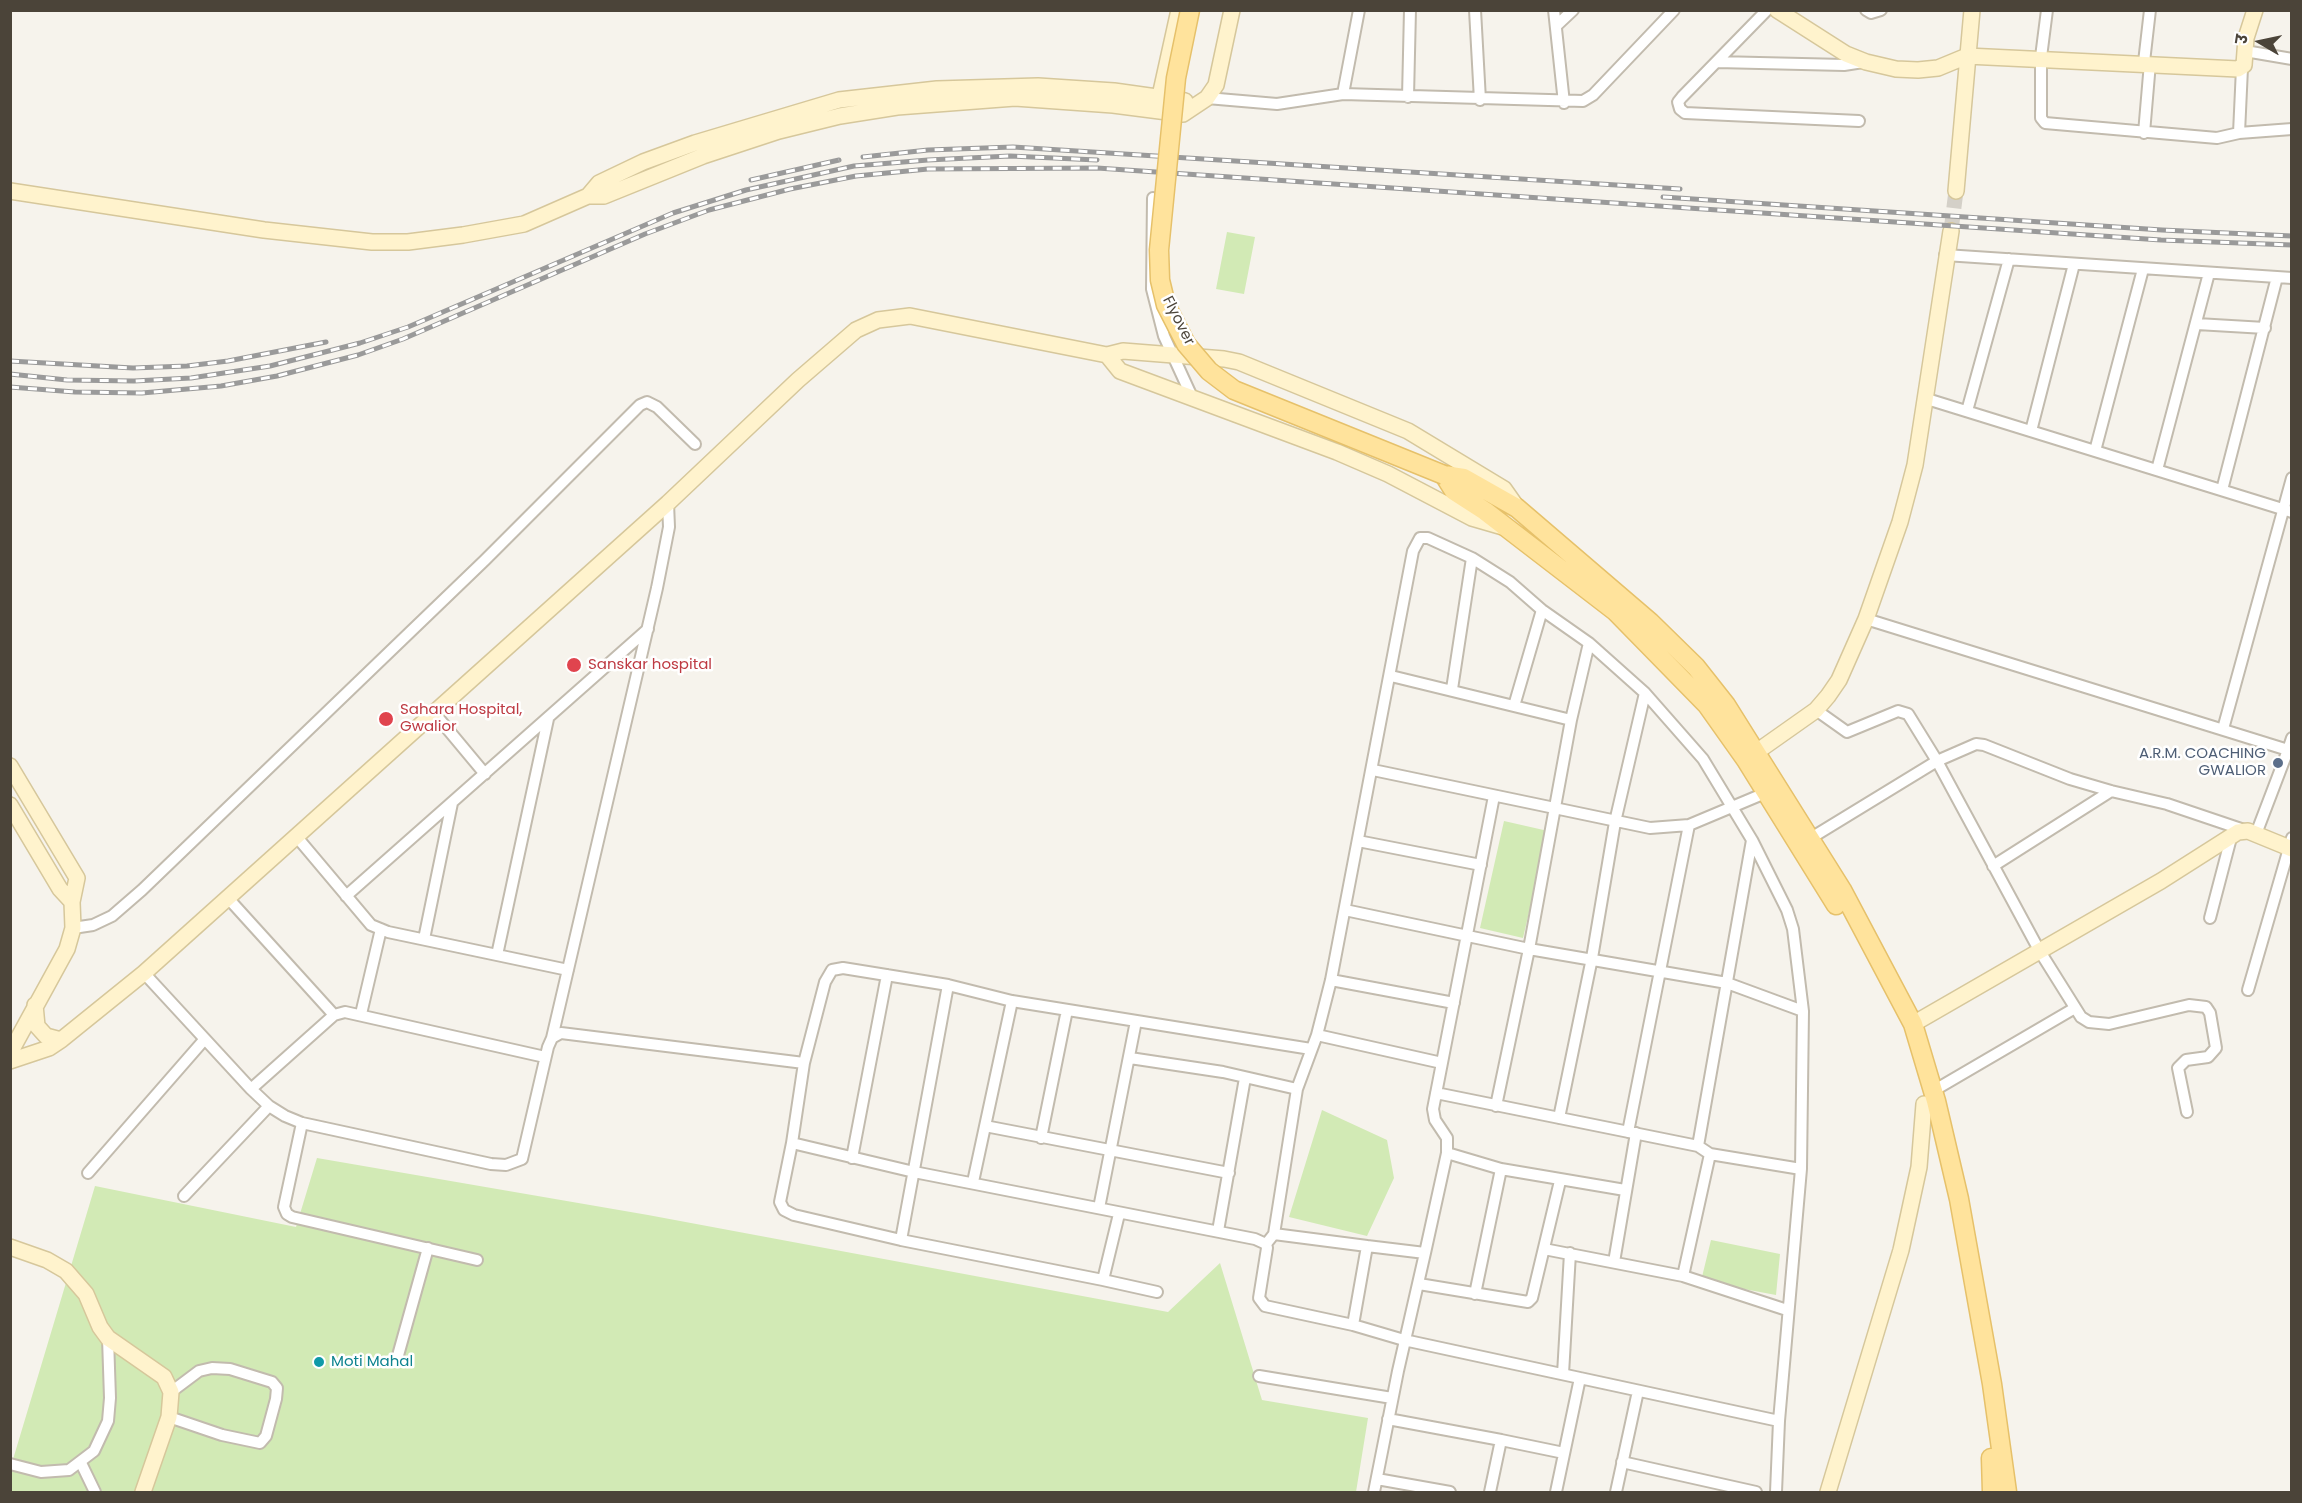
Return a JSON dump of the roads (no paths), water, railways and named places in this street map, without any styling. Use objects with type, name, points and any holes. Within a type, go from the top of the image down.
[{"type":"main road","name":"Flyover","points":[[1190,10],[1176,78],[1159,249],[1160,280],[1166,304],[1186,344],[1209,370],[1234,390],[1444,476],[1454,491],[1492,505],[1517,508],[1650,622],[1696,667],[1726,705],[1751,757]]},
{"type":"main road","name":"Flyover","points":[[1492,505],[1506,528],[1615,610],[1707,705],[1751,757]]},
{"type":"main road","points":[[1751,757],[1772,789],[1903,1030],[1929,1097],[1959,1199],[1992,1384],[2007,1492]]},
{"type":"main road","points":[[1772,789],[1811,838],[1913,1024],[1929,1097],[1980,1386],[1992,1473],[1992,1492]]},
{"type":"street","points":[[1158,104],[1179,10]]},
{"type":"street","points":[[1201,102],[1216,85],[1232,10]]},
{"type":"street","points":[[1344,94],[1359,10]]},
{"type":"street","points":[[1408,97],[1410,10]]},
{"type":"street","points":[[1475,10],[1480,100]]},
{"type":"street","points":[[1554,10],[1564,103]]},
{"type":"street","points":[[1556,26],[1573,10]]},
{"type":"street","points":[[10,190],[264,230],[372,242],[408,242],[524,224],[588,196],[599,183],[643,162],[694,143],[839,100],[937,89],[1038,86],[1158,104],[1184,100],[1277,104],[1344,94],[1564,103],[1582,101],[1593,95],[1674,10]]},
{"type":"street","points":[[1767,10],[1682,97],[1678,102],[1680,109],[1685,113],[1859,121]]},
{"type":"street","points":[[1777,10],[1846,54],[1866,62],[1896,69],[1938,68],[1967,56],[2041,57],[2242,68]]},
{"type":"street","points":[[1866,10],[1871,13],[1881,10]]},
{"type":"street","points":[[1956,191],[1963,134],[1972,10]]},
{"type":"street","points":[[2047,10],[2041,57],[2042,118],[2045,123],[2217,138],[2240,133],[2292,129]]},
{"type":"street","points":[[2144,133],[2150,10]]},
{"type":"street","points":[[2240,133],[2247,10]]},
{"type":"street","points":[[2245,44],[2255,10]]},
{"type":"street","points":[[2245,44],[2292,58]]},
{"type":"street","points":[[1717,62],[1844,65],[1866,62]]},
{"type":"street","points":[[1153,198],[1152,290],[1172,356],[1192,397]]},
{"type":"street","points":[[1751,757],[1816,710],[1839,680],[1866,619],[1908,493],[1927,399],[1945,255],[1951,231]]},
{"type":"street","points":[[1945,255],[2292,278]]},
{"type":"street","points":[[1966,411],[2009,259]]},
{"type":"street","points":[[2031,431],[2074,264]]},
{"type":"street","points":[[2096,451],[2144,269]]},
{"type":"street","points":[[2157,470],[2198,324],[2209,273]]},
{"type":"street","points":[[2222,490],[2277,277]]},
{"type":"street","points":[[10,1061],[49,1048],[144,973],[668,503],[798,380],[856,330],[878,320],[910,316],[1107,355],[1123,351],[1239,362],[1408,431],[1504,489],[1517,508]]},
{"type":"street","points":[[2198,324],[2265,328]]},
{"type":"street","points":[[1107,355],[1120,371],[1337,452],[1388,474],[1472,518],[1506,528]]},
{"type":"street","points":[[1927,399],[2287,510]]},
{"type":"street","points":[[73,928],[93,925],[112,916],[142,890],[478,568],[640,405],[647,402],[657,407],[695,444]]},
{"type":"street","points":[[2223,729],[2287,510],[2292,478]]},
{"type":"street","points":[[144,973],[251,1089],[269,1106],[302,1123],[454,1157],[506,1165],[518,1163],[526,1152],[545,1057],[552,1038],[648,629],[669,527],[668,503]]},
{"type":"street","points":[[1776,1492],[1787,1310],[1801,1169],[1803,1011],[1790,919],[1752,840],[1703,759],[1645,693],[1589,643],[1542,610],[1510,582],[1472,558],[1428,538],[1420,538],[1416,543],[1331,980],[1317,1035],[1297,1089],[1274,1234],[1266,1244],[1259,1298],[1265,1306],[1353,1325],[1404,1340],[1779,1421]]},
{"type":"street","points":[[1452,689],[1472,558]]},
{"type":"street","points":[[1514,706],[1542,610]]},
{"type":"street","points":[[1866,619],[2290,751]]},
{"type":"street","points":[[346,896],[648,629]]},
{"type":"street","points":[[1496,1106],[1529,949],[1571,720],[1589,643]]},
{"type":"street","points":[[1390,676],[1452,689],[1571,720]]},
{"type":"street","points":[[1559,1118],[1592,958],[1615,822],[1645,693]]},
{"type":"street","points":[[1816,710],[1847,732],[1903,711],[1908,714],[1937,761],[2039,950],[2076,1008],[2089,1022],[2109,1024],[2189,1005],[2199,1004],[2206,1007],[2210,1013],[2216,1048],[2208,1057],[2186,1060],[2178,1068],[2187,1112]]},
{"type":"street","points":[[435,714],[485,774]]},
{"type":"street","points":[[497,955],[548,719]]},
{"type":"street","points":[[2210,918],[2244,833],[2290,751],[2292,738]]},
{"type":"street","points":[[1811,838],[1937,761],[1966,746],[1984,745],[2111,791],[2167,804],[2244,833],[2290,845],[2248,990]]},
{"type":"street","points":[[10,766],[76,878],[72,902],[73,928],[67,948],[10,1053]]},
{"type":"street","points":[[1373,770],[1650,828],[1689,825],[1772,789]]},
{"type":"street","points":[[1993,866],[2111,791]]},
{"type":"street","points":[[1374,1492],[1404,1340],[1419,1284],[1447,1153],[1447,1138],[1435,1120],[1436,1094],[1494,796]]},
{"type":"street","points":[[424,939],[452,803]]},
{"type":"street","points":[[10,805],[60,889],[72,902]]},
{"type":"street","points":[[1614,1262],[1632,1133],[1689,825]]},
{"type":"street","points":[[1913,1024],[2244,833]]},
{"type":"street","points":[[296,836],[371,925],[424,939],[568,970]]},
{"type":"street","points":[[1698,1146],[1752,840]]},
{"type":"street","points":[[1358,841],[1481,865]]},
{"type":"street","points":[[227,897],[334,1015]]},
{"type":"street","points":[[1345,910],[1529,949],[1727,983],[1803,1011]]},
{"type":"street","points":[[361,1014],[381,929]]},
{"type":"street","points":[[1157,1293],[901,1240],[794,1215],[784,1210],[780,1202],[804,1063],[825,982],[832,970],[843,968],[948,985],[1012,1001],[1311,1049]]},
{"type":"street","points":[[852,1158],[887,975]]},
{"type":"street","points":[[1331,980],[1454,1003]]},
{"type":"street","points":[[901,1240],[948,985]]},
{"type":"street","points":[[973,1182],[1012,1001]]},
{"type":"street","points":[[35,1004],[37,1026],[46,1036],[61,1040]]},
{"type":"street","points":[[1828,1492],[1901,1250],[1919,1167],[1929,1097],[2076,1008]]},
{"type":"street","points":[[1041,1138],[1067,1010]]},
{"type":"street","points":[[251,1089],[334,1015],[345,1012],[545,1057]]},
{"type":"street","points":[[1099,1209],[1136,1021]]},
{"type":"street","points":[[552,1038],[566,1032],[804,1063]]},
{"type":"street","points":[[1317,1035],[1442,1064]]},
{"type":"street","points":[[88,1173],[204,1040]]},
{"type":"street","points":[[1130,1059],[1297,1089]]},
{"type":"street","points":[[1218,1231],[1245,1078]]},
{"type":"street","points":[[1436,1094],[1698,1146],[1710,1154],[1801,1169]]},
{"type":"street","points":[[184,1196],[269,1106]]},
{"type":"street","points":[[302,1123],[284,1207],[287,1214],[477,1260]]},
{"type":"street","points":[[986,1126],[1229,1173]]},
{"type":"street","points":[[792,1143],[914,1172],[973,1182],[1119,1214],[1218,1231],[1266,1244]]},
{"type":"street","points":[[1447,1153],[1501,1169],[1560,1181],[1625,1190]]},
{"type":"street","points":[[1683,1276],[1710,1154]]},
{"type":"street","points":[[1474,1294],[1501,1169]]},
{"type":"street","points":[[1419,1284],[1528,1302],[1532,1298],[1560,1181]]},
{"type":"street","points":[[1103,1280],[1119,1214]]},
{"type":"street","points":[[1274,1234],[1425,1253]]},
{"type":"street","points":[[1353,1325],[1367,1246]]},
{"type":"street","points":[[10,1247],[47,1260],[76,1281],[108,1338],[164,1377],[171,1392],[169,1417],[143,1492]]},
{"type":"street","points":[[397,1359],[428,1248]]},
{"type":"street","points":[[1544,1249],[1683,1276],[1787,1310]]},
{"type":"street","points":[[1563,1374],[1570,1253]]},
{"type":"street","points":[[10,1464],[55,1472],[69,1470],[94,1451],[108,1421],[110,1398],[108,1338]]},
{"type":"street","points":[[169,1417],[222,1435],[260,1443],[266,1436],[277,1388],[272,1382],[230,1369],[212,1368],[199,1371],[171,1392]]},
{"type":"street","points":[[1259,1376],[1392,1398]]},
{"type":"street","points":[[1556,1492],[1580,1378]]},
{"type":"street","points":[[1616,1492],[1638,1391]]},
{"type":"street","points":[[1388,1419],[1564,1452]]},
{"type":"street","points":[[1490,1492],[1501,1440]]},
{"type":"street","points":[[1622,1462],[1756,1492]]},
{"type":"street","points":[[81,1463],[95,1492]]},
{"type":"street","points":[[1377,1479],[1450,1492]]},
{"type":"tunnel","points":[[1951,231],[1956,191]]},
{"type":"railway","points":[[863,157],[928,150],[1013,147],[1680,189]]},
{"type":"railway","points":[[10,374],[67,380],[134,381],[191,378],[270,366],[360,343],[408,327],[673,213],[746,190],[854,166],[1010,156],[1097,160]]},
{"type":"railway","points":[[751,180],[839,160]]},
{"type":"railway","points":[[10,387],[75,392],[142,393],[221,386],[277,376],[358,355],[403,339],[645,234],[709,210],[790,189],[856,176],[928,169],[1097,168],[2161,240],[2292,245]]},
{"type":"railway","points":[[1663,197],[2162,230],[2292,236]]},
{"type":"railway","points":[[10,361],[133,368],[187,366],[228,361],[326,342]]},
{"type":"place","name":"Sanskar hospital","points":[[574,665]]},
{"type":"place","name":"Sahara Hospital, Gwalior","points":[[386,719]]},
{"type":"place","name":"A.R.M. COACHING GWALIOR","points":[[2278,763]]},
{"type":"place","name":"Moti Mahal","points":[[319,1362]]}]
